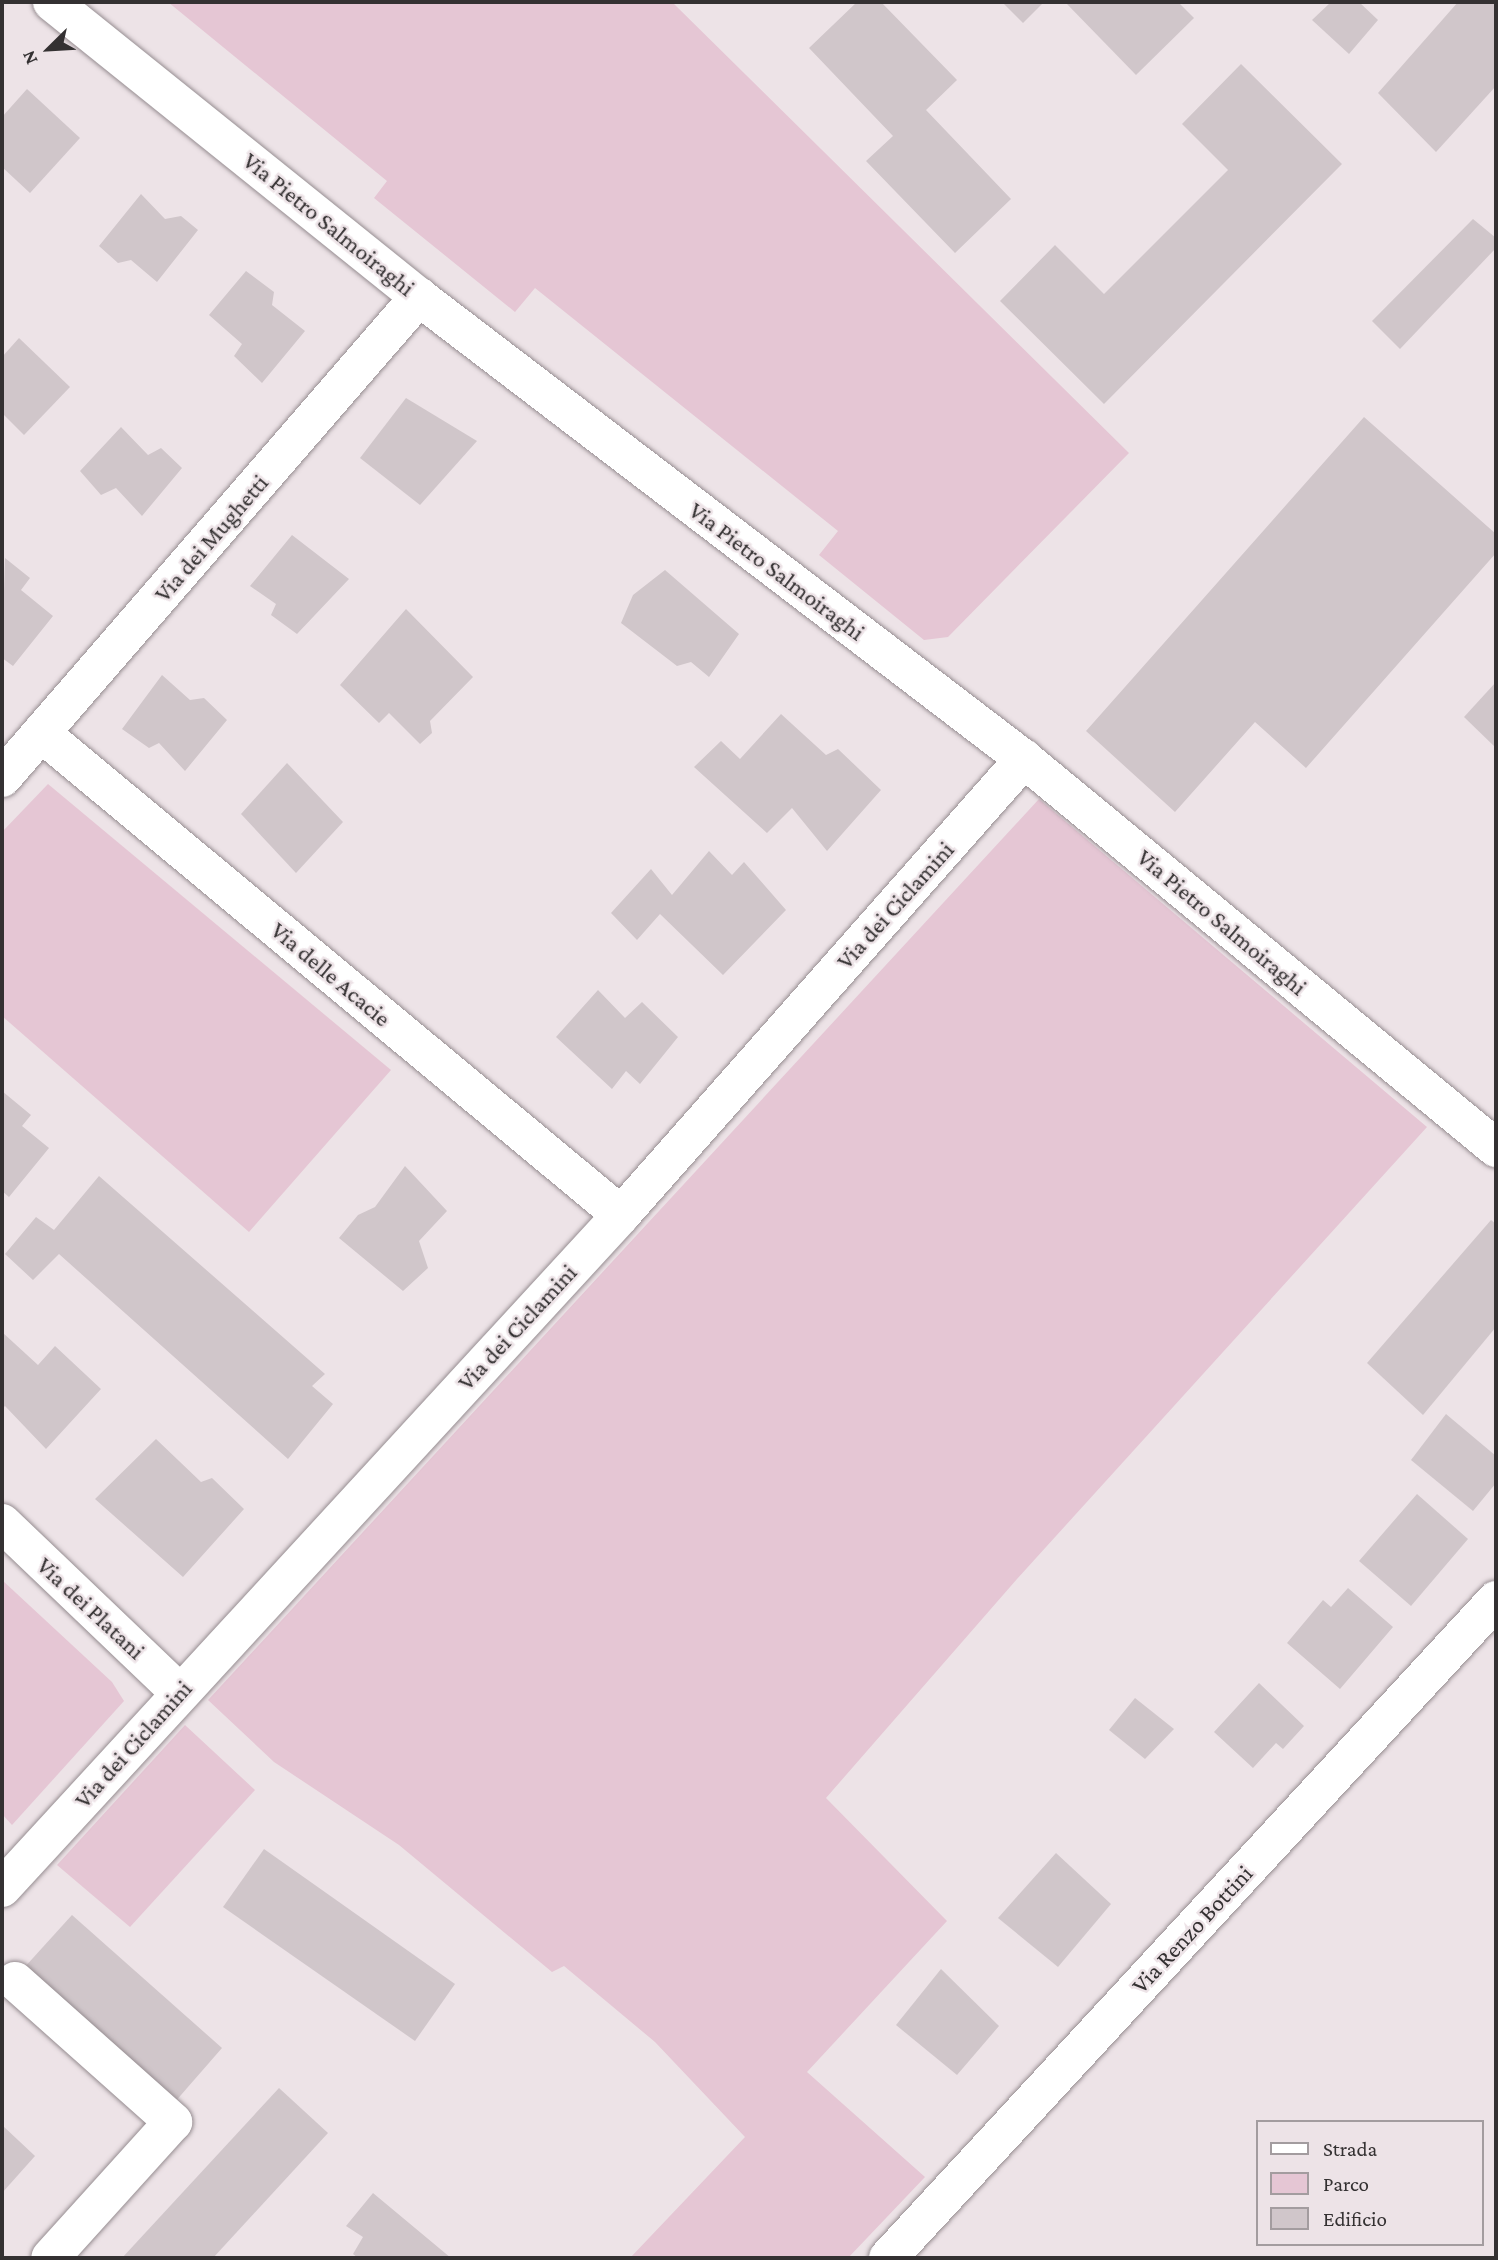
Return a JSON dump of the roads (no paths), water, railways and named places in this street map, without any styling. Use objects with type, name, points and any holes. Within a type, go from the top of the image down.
[{"type":"street","name":"Via Pietro Salmoiraghi","points":[[52,2],[419,297],[1024,759],[1496,1148]]},
{"type":"street","name":"Via dei Mughetti","points":[[2,778],[419,297]]},
{"type":"street","name":"Via delle Acacie","points":[[41,733],[621,1215]]},
{"type":"street","name":"Via dei Ciclamini","points":[[2,1888],[179,1692],[621,1215],[1024,759]]},
{"type":"street","name":"Via dei Platani","points":[[2,1523],[179,1692]]},
{"type":"street","name":"Via Renzo Bottini","points":[[888,2258],[1496,1600]]},
{"type":"street","points":[[15,1981],[173,2122],[50,2258]]}]
